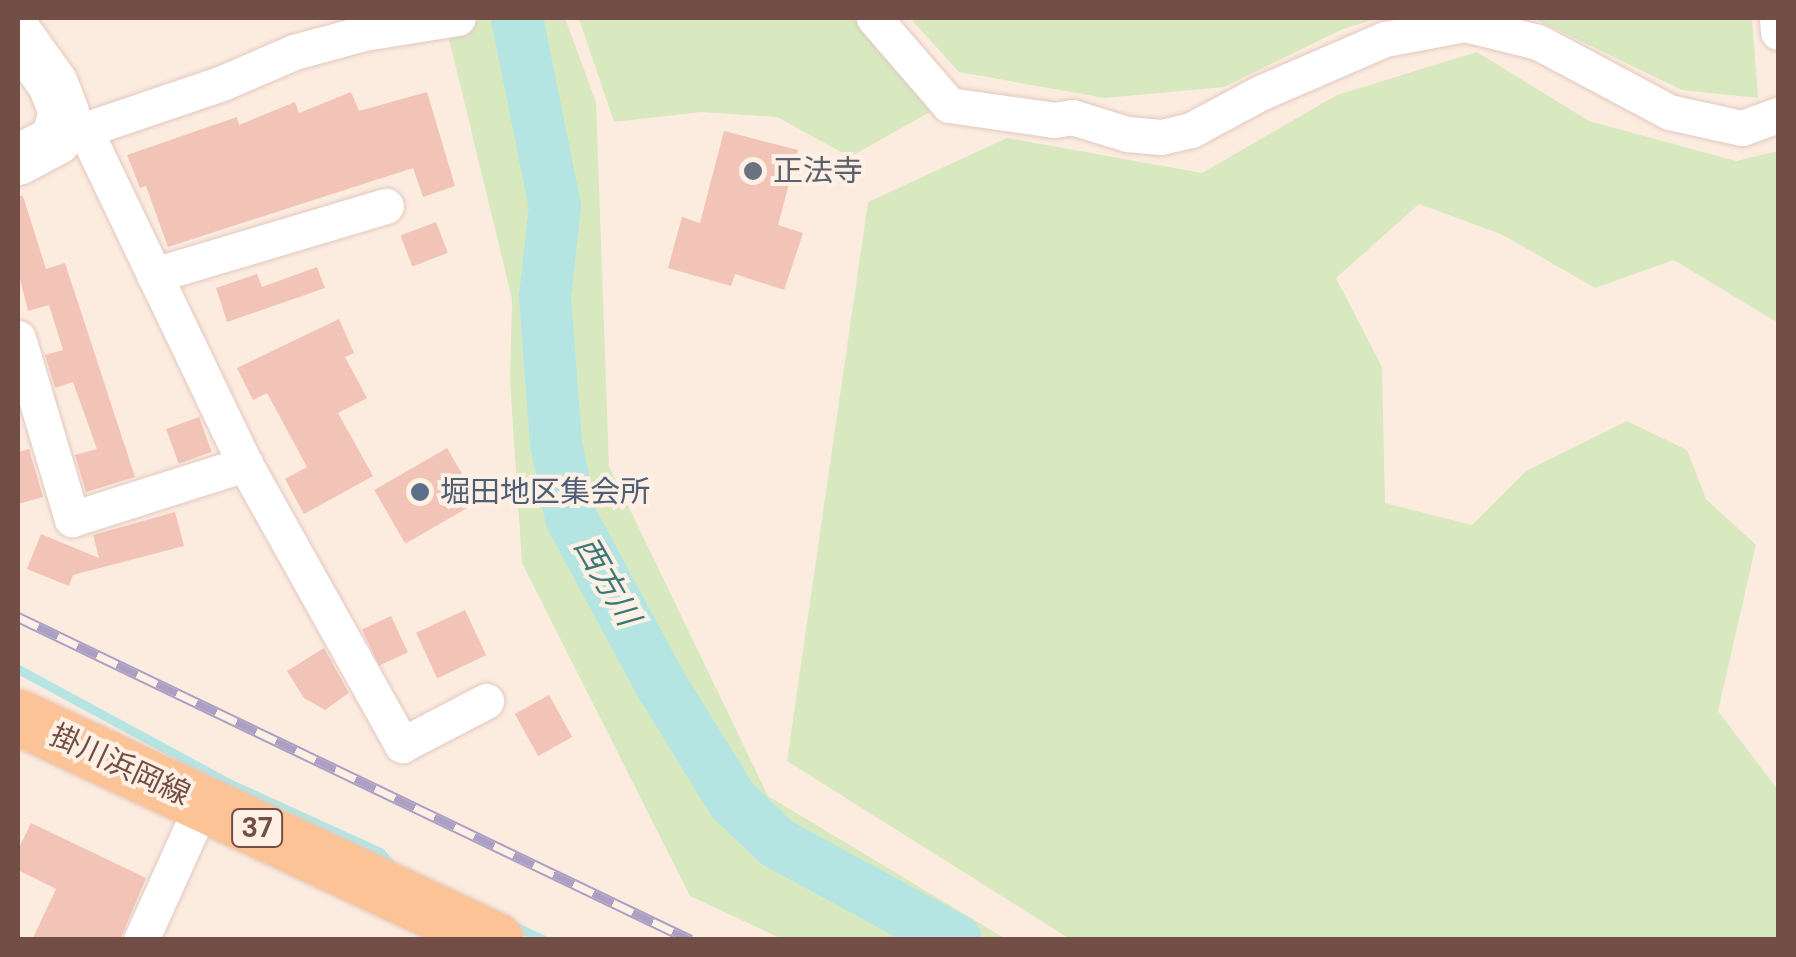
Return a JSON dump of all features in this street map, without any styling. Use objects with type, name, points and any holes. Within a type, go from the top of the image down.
[{"type":"main road","name":"掛川浜岡線","points":[[18,717],[203,803],[462,932]]},
{"type":"street","points":[[52,143],[220,84],[294,52],[364,33],[458,18]]},
{"type":"street","points":[[874,18],[949,105],[1054,120],[1072,117],[1127,134],[1161,136],[1191,130],[1260,93],[1384,39],[1465,24],[1538,42],[1669,112],[1742,128],[1778,114]]},
{"type":"street","points":[[1776,18],[1778,32]]},
{"type":"street","points":[[18,36],[52,84],[64,112],[52,143]]},
{"type":"street","points":[[52,143],[154,275],[245,464],[402,745],[486,701]]},
{"type":"street","points":[[154,275],[386,206]]},
{"type":"street","points":[[18,338],[72,519],[245,464]]},
{"type":"street","points":[[141,940],[203,803]]},
{"type":"green space","points":[[444,18],[565,18],[596,102],[609,466],[768,796],[1006,939],[782,939],[690,896],[522,563],[510,381],[512,299]]},
{"type":"green space","points":[[870,18],[930,112],[850,157],[777,117],[701,112],[614,122],[579,19]]},
{"type":"green space","points":[[910,18],[1379,18],[1343,29],[1224,87],[1105,98],[959,72]]},
{"type":"green space","points":[[1533,18],[1752,18],[1758,98],[1682,90]]},
{"type":"green space","points":[[1477,52],[1589,121],[1736,161],[1778,151],[1778,323],[1674,260],[1595,288],[1503,235],[1419,204],[1336,278],[1382,367],[1385,503],[1472,525],[1526,471],[1627,421],[1687,450],[1706,499],[1756,545],[1718,711],[1778,790],[1778,939],[1070,939],[787,761],[868,202],[1007,138],[1202,173],[1337,95]]},
{"type":"building","points":[[351,92],[359,111],[427,92],[455,186],[423,197],[413,168],[168,247],[146,186],[140,188],[127,155],[237,117],[239,125],[295,102],[299,113]]},
{"type":"building","points":[[724,131],[798,150],[778,225],[803,233],[784,290],[735,274],[731,286],[668,268],[682,217],[700,223]]},
{"type":"building","points":[[18,196],[23,196],[46,269],[65,263],[135,477],[86,492],[75,455],[97,449],[73,382],[55,388],[45,355],[63,350],[49,305],[28,311],[18,271]]},
{"type":"building","points":[[436,222],[448,253],[412,266],[401,236]]},
{"type":"building","points":[[317,267],[325,288],[227,322],[216,288],[257,274],[262,287]]},
{"type":"building","points":[[339,319],[354,353],[345,357],[367,398],[338,413],[373,476],[304,514],[285,479],[307,467],[267,393],[253,400],[237,368]]},
{"type":"building","points":[[199,417],[212,452],[179,464],[166,429]]},
{"type":"building","points":[[447,448],[478,502],[405,544],[374,490]]},
{"type":"building","points":[[29,449],[43,497],[18,504],[18,452]]},
{"type":"building","points":[[175,512],[184,546],[73,575],[69,586],[27,569],[41,534],[99,558],[93,535]]},
{"type":"building","points":[[465,610],[486,655],[437,678],[416,633]]},
{"type":"building","points":[[391,616],[408,652],[379,666],[362,630]]},
{"type":"building","points":[[324,648],[349,693],[325,710],[304,698],[287,671]]},
{"type":"building","points":[[549,695],[572,737],[538,756],[515,714]]},
{"type":"building","points":[[31,823],[146,878],[120,940],[32,940],[56,889],[18,870],[18,850]]},
{"type":"waterway","name":"西方川","points":[[517,18],[555,206],[545,297],[556,443],[571,518],[662,686],[732,800],[777,843],[956,940]]},
{"type":"waterway","points":[[18,669],[231,784],[380,852],[393,867]]},
{"type":"waterway","points":[[510,924],[544,940]]},
{"type":"railway","points":[[18,617],[691,940]]},
{"type":"place","name":"正法寺","points":[[753,171]]},
{"type":"place","name":"堀田地区集会所","points":[[420,492]]}]
